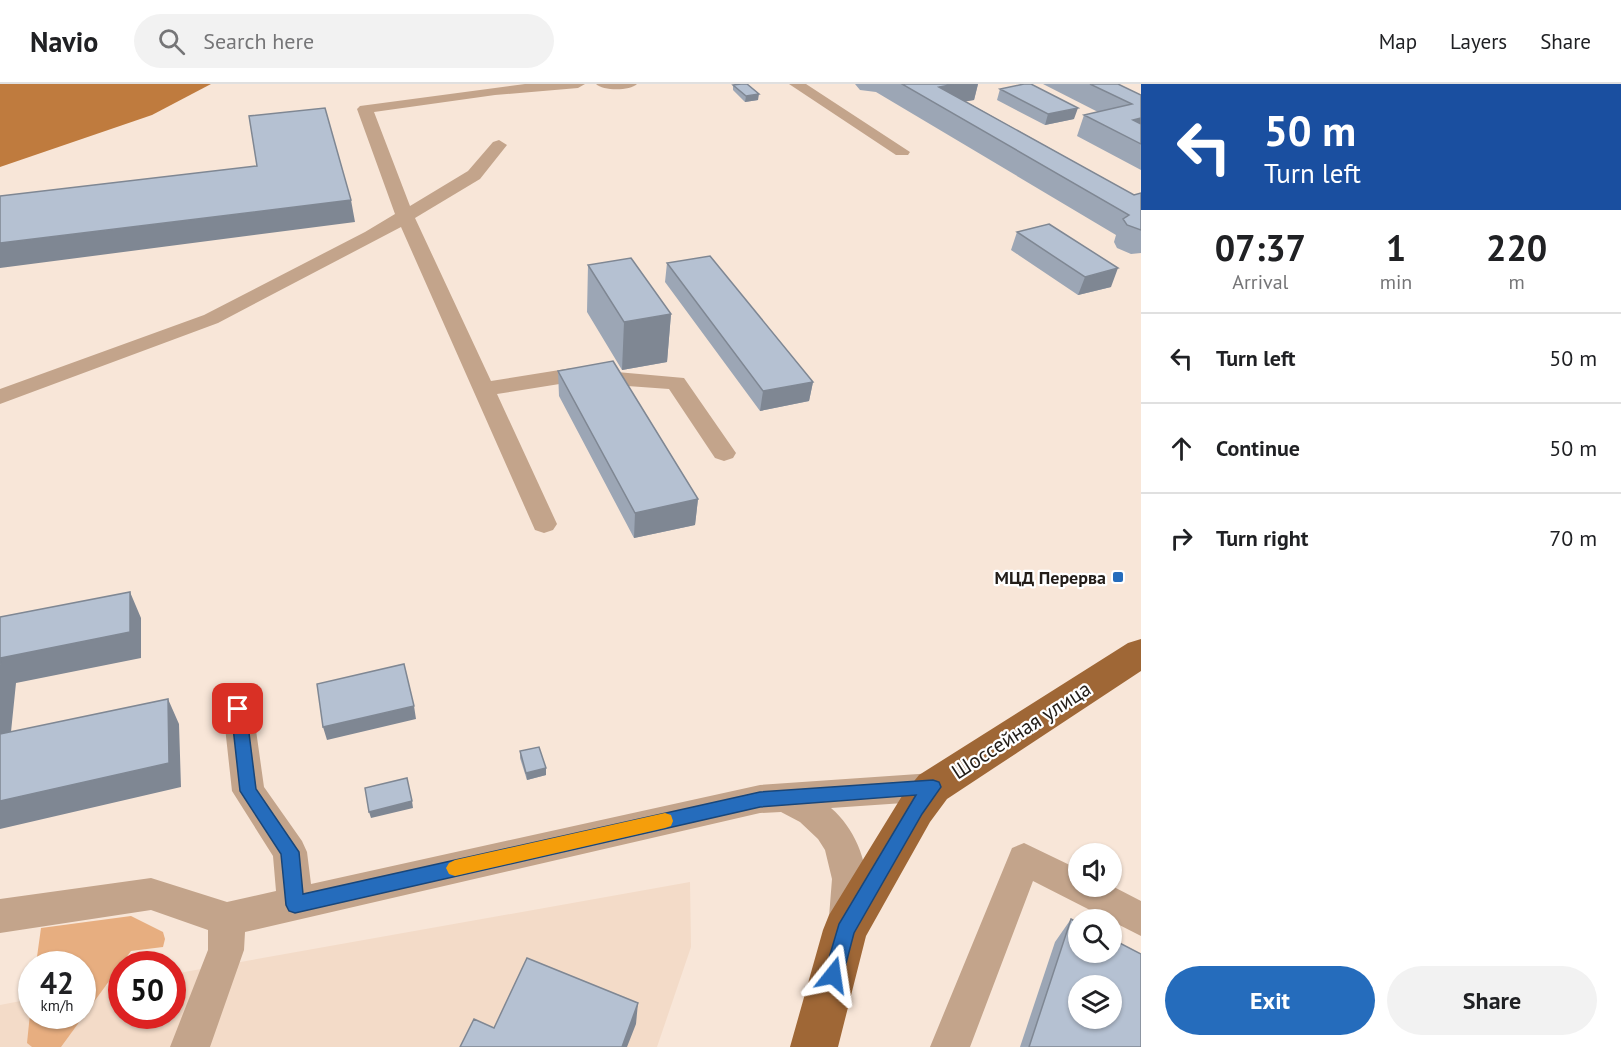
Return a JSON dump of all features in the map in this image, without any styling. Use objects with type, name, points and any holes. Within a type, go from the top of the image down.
[{"type":"main road","name":"Шоссейная улица","points":[[814,1047],[845,930],[916,808],[933,787],[1141,653]]},
{"type":"street","points":[[544,524],[405,216],[365,108],[495,91],[578,84]]},
{"type":"street","points":[[603,84],[630,84]]},
{"type":"street","points":[[796,84],[902,152]]},
{"type":"street","points":[[0,397],[211,319],[372,236],[474,175],[499,146]]},
{"type":"street","points":[[484,389],[572,375],[676,383],[724,453]]},
{"type":"street","points":[[238,709],[248,791],[290,852],[295,905]]},
{"type":"street","points":[[0,916],[151,894],[227,919],[760,800],[933,787]]},
{"type":"street","points":[[784,797],[812,812],[830,828],[841,846],[850,879],[845,930]]},
{"type":"street","points":[[950,1047],[1024,860],[1141,919]]},
{"type":"street","points":[[190,1047],[226,950],[227,919]]},
{"type":"shaded area","points":[[0,84],[211,84],[152,115],[0,167]]},
{"type":"shaded area","points":[[690,882],[691,947],[657,1047],[0,1047],[0,1005],[18,1002],[18,1029],[96,1029],[96,988],[108,985],[108,1029],[186,1029],[186,972]]},
{"type":"shaded area","points":[[131,916],[163,932],[165,939],[163,947],[108,951],[108,983],[96,999],[96,951],[38,951],[41,928]]},
{"type":"shaded area","points":[[28,1029],[74,1029],[61,1047],[32,1047],[27,1043]]},
{"type":"building","points":[[747,84],[759,94],[746,96],[733,85]]},
{"type":"building","points":[[902,84],[955,84],[939,87],[1134,195],[1141,193],[1141,230],[1127,225],[1123,219],[1129,215]]},
{"type":"building","points":[[1031,84],[1078,108],[1048,114],[1000,89]]},
{"type":"building","points":[[1090,84],[1118,84],[1141,95],[1141,118],[1133,120],[1141,124],[1141,144],[1084,115],[1132,104]]},
{"type":"building","points":[[325,108],[351,200],[0,243],[0,196],[257,166],[249,116]]},
{"type":"building","points":[[1049,224],[1118,268],[1085,277],[1017,232]]},
{"type":"building","points":[[710,256],[813,382],[763,391],[667,263]]},
{"type":"building","points":[[631,258],[671,314],[624,322],[588,265]]},
{"type":"building","points":[[613,361],[698,499],[635,513],[558,371]]},
{"type":"building","points":[[130,592],[130,632],[1,658],[0,665],[0,617]]},
{"type":"building","points":[[404,664],[414,706],[323,727],[317,684]]},
{"type":"building","points":[[168,699],[169,763],[0,801],[0,734]]},
{"type":"building","points":[[539,747],[546,768],[526,773],[520,751]]},
{"type":"building","points":[[407,778],[412,801],[369,812],[365,788]]},
{"type":"building","points":[[1068,928],[1068,963],[1122,963],[1122,944],[1141,954],[1141,1047],[1029,1047]]},
{"type":"building","points":[[527,958],[638,1003],[622,1047],[460,1047],[474,1019],[494,1028]]},
{"type":"slow traffic","points":[[455,868],[665,821]]},
{"type":"place","name":"МЦД Перерва","points":[[1118,577]]},
{"type":"route","points":[[238,709],[248,791],[290,852],[295,905],[760,800],[933,787],[916,808],[845,930],[833,975]]}]
